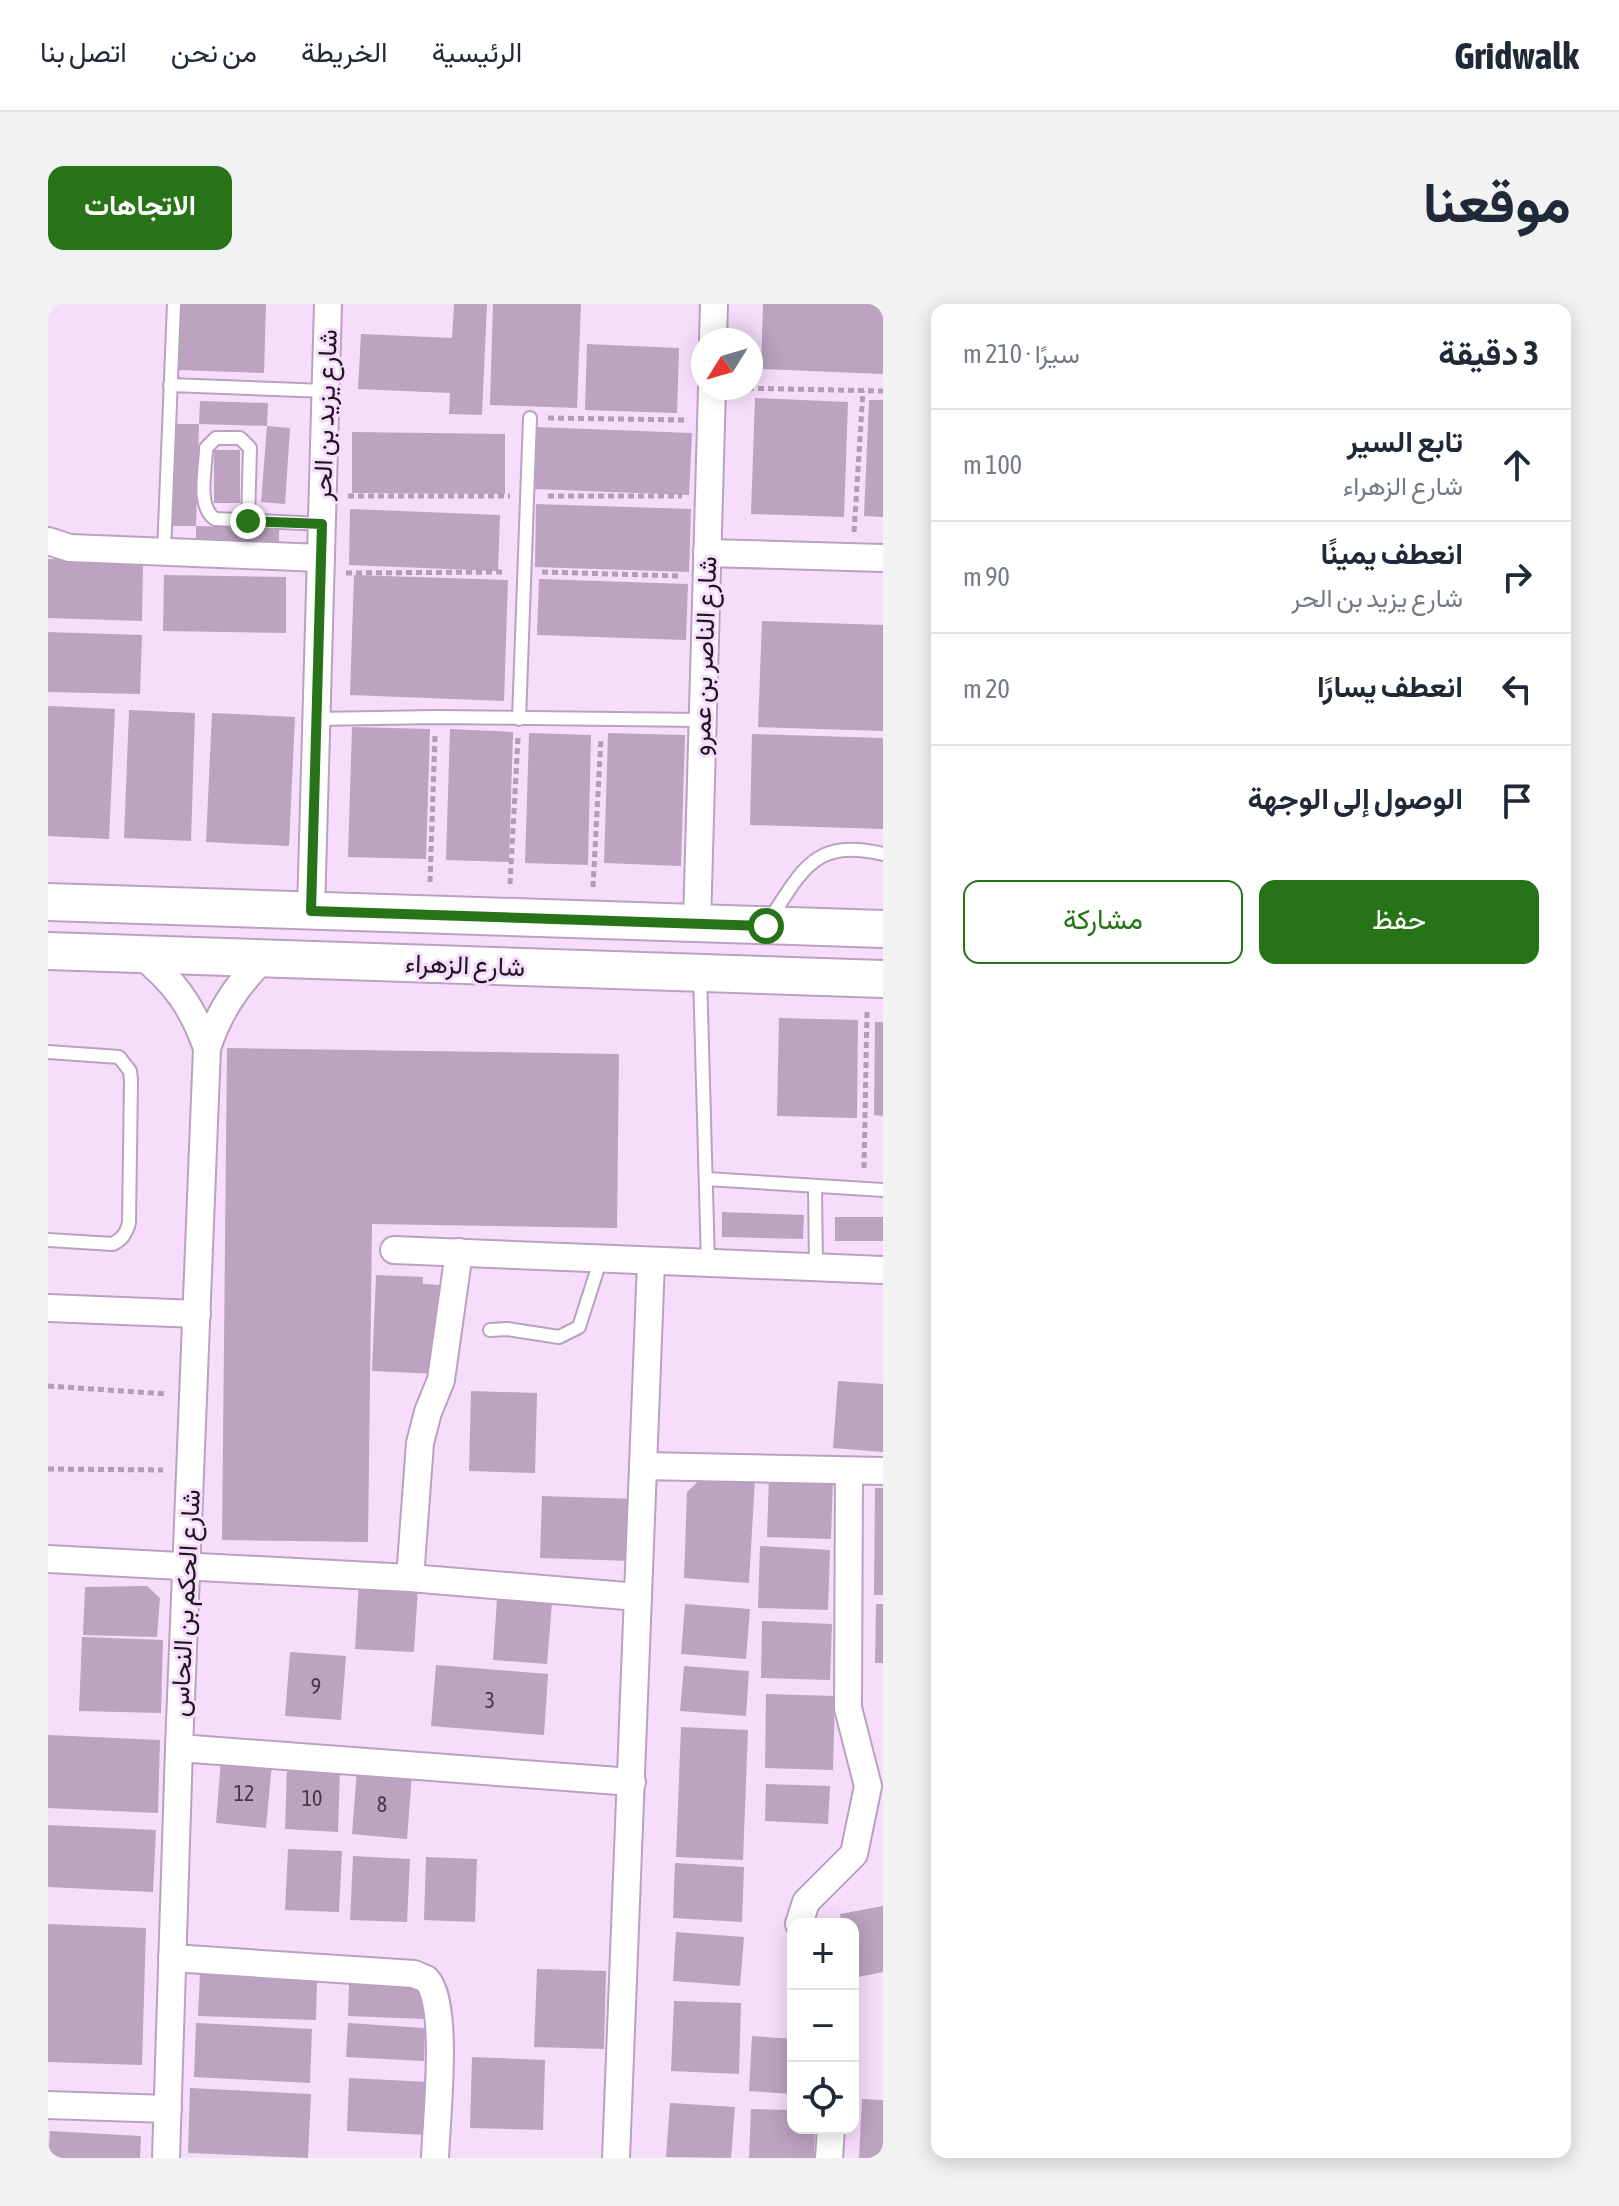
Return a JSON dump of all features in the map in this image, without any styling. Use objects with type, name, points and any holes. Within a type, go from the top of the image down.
[{"type":"main road","name":"شارع الزهراء","points":[[48,902],[883,929]]},
{"type":"main road","name":"شارع الزهراء","points":[[48,951],[875,979]]},
{"type":"street","name":"شارع يزيد بن الحر","points":[[311,911],[328,304]]},
{"type":"street","points":[[713,328],[714,304]]},
{"type":"street","name":"شارع الناصر بن عمرو","points":[[697,924],[712,400]]},
{"type":"street","points":[[48,541],[70,548],[321,558]]},
{"type":"street","points":[[707,553],[883,558]]},
{"type":"street","name":"شارع الحكم بن النحاس","points":[[140,954],[163,973],[182,995],[197,1020],[207,1048]]},
{"type":"street","name":"شارع الحكم بن النحاس","points":[[166,2158],[207,1048],[215,1023],[228,999],[244,977],[263,959]]},
{"type":"street","points":[[394,1250],[883,1270]]},
{"type":"street","points":[[410,1578],[420,1443],[441,1380],[459,1252]]},
{"type":"street","points":[[616,2158],[651,1262]]},
{"type":"street","points":[[48,1308],[197,1314]]},
{"type":"street","points":[[643,1466],[883,1471]]},
{"type":"street","points":[[801,1918],[806,1902],[854,1854],[868,1786],[848,1708],[849,1471]]},
{"type":"street","points":[[48,1559],[410,1578],[638,1597]]},
{"type":"street","points":[[179,1748],[632,1782]]},
{"type":"street","points":[[172,1958],[414,1974],[427,1980],[436,1998],[440,2022],[435,2158]]},
{"type":"street","points":[[48,2105],[168,2109]]},
{"type":"street","points":[[829,2158],[831,2134]]},
{"type":"lane","points":[[164,552],[174,304]]},
{"type":"lane","points":[[170,385],[326,391]]},
{"type":"lane","points":[[519,719],[530,418]]},
{"type":"lane","points":[[248,521],[250,448],[240,438],[216,438],[206,448],[205,508],[215,519],[248,521],[322,524]]},
{"type":"lane","points":[[316,719],[703,720]]},
{"type":"lane","points":[[766,926],[801,873],[817,858],[839,850],[883,854]]},
{"type":"lane","points":[[700,973],[708,1263]]},
{"type":"lane","points":[[48,1052],[119,1057],[130,1071],[131,1080],[129,1223],[126,1232],[113,1244],[48,1240]]},
{"type":"lane","points":[[706,1179],[883,1190]]},
{"type":"lane","points":[[815,1186],[816,1268]]},
{"type":"lane","points":[[490,1330],[507,1329],[559,1337],[579,1327],[601,1258]]},
{"type":"path","points":[[763,389],[883,391]]},
{"type":"path","points":[[852,557],[863,391]]},
{"type":"path","points":[[530,418],[711,421]]},
{"type":"path","points":[[429,915],[436,717]]},
{"type":"path","points":[[509,917],[519,719]]},
{"type":"path","points":[[591,920],[603,719]]},
{"type":"path","points":[[863,1189],[875,979]]},
{"type":"path","points":[[48,1386],[194,1396]]},
{"type":"path","points":[[48,1469],[191,1470]]},
{"type":"building","points":[[181,304],[266,304],[264,373],[179,370]]},
{"type":"building","points":[[454,304],[487,304],[482,415],[449,414],[450,393],[358,389],[361,334],[452,338]]},
{"type":"building","points":[[493,304],[581,304],[577,408],[490,405]]},
{"type":"building","points":[[763,304],[883,304],[883,374],[763,369]]},
{"type":"building","points":[[587,344],[679,348],[677,413],[585,410]]},
{"type":"building","points":[[755,400],[848,402],[844,517],[751,514]]},
{"type":"building","points":[[869,400],[883,400],[883,517],[864,516]]},
{"type":"building","points":[[200,401],[268,403],[267,426],[199,424]]},
{"type":"building","points":[[176,424],[199,424],[196,526],[172,526]]},
{"type":"building","points":[[267,426],[290,428],[285,504],[261,502]]},
{"type":"building","points":[[536,427],[692,433],[689,495],[534,489]]},
{"type":"building","points":[[352,432],[505,434],[505,494],[352,493]]},
{"type":"building","points":[[214,450],[240,450],[240,503],[214,503]]},
{"type":"building","points":[[536,504],[691,509],[689,572],[535,567]]},
{"type":"building","points":[[350,509],[500,515],[498,571],[349,565]]},
{"type":"building","points":[[196,526],[279,528],[279,547],[196,545]]},
{"type":"building","points":[[48,559],[143,562],[142,621],[48,618]]},
{"type":"building","points":[[164,575],[286,577],[286,633],[163,631]]},
{"type":"building","points":[[354,575],[508,580],[504,701],[350,695]]},
{"type":"building","points":[[539,579],[688,584],[686,640],[537,635]]},
{"type":"building","points":[[762,621],[883,625],[883,731],[758,727]]},
{"type":"building","points":[[48,632],[142,635],[140,694],[48,692]]},
{"type":"building","points":[[48,706],[115,709],[109,839],[48,836]]},
{"type":"building","points":[[129,710],[195,713],[191,841],[124,838]]},
{"type":"building","points":[[212,713],[295,717],[289,846],[206,842]]},
{"type":"building","points":[[352,727],[430,729],[426,859],[348,857]]},
{"type":"building","points":[[450,729],[513,732],[509,862],[446,860]]},
{"type":"building","points":[[529,733],[591,735],[588,865],[525,863]]},
{"type":"building","points":[[608,733],[685,735],[681,866],[604,863]]},
{"type":"building","points":[[752,734],[883,738],[883,829],[750,825]]},
{"type":"building","points":[[779,1018],[858,1020],[857,1118],[777,1116]]},
{"type":"building","points":[[875,1022],[883,1022],[883,1116],[874,1115]]},
{"type":"building","points":[[227,1048],[619,1054],[617,1228],[372,1224],[368,1542],[222,1540]]},
{"type":"building","points":[[722,1212],[804,1215],[803,1239],[722,1237]]},
{"type":"building","points":[[835,1217],[883,1217],[883,1241],[835,1241]]},
{"type":"building","points":[[376,1275],[423,1277],[423,1284],[442,1285],[439,1374],[372,1371]]},
{"type":"building","points":[[838,1381],[883,1384],[883,1452],[833,1448]]},
{"type":"building","points":[[471,1391],[537,1393],[535,1473],[469,1471]]},
{"type":"building","points":[[705,1475],[755,1479],[749,1583],[684,1578],[687,1492]]},
{"type":"building","points":[[769,1476],[833,1478],[831,1539],[767,1537]]},
{"type":"building","points":[[875,1488],[883,1488],[883,1595],[874,1595]]},
{"type":"building","points":[[542,1496],[634,1499],[632,1561],[540,1558]]},
{"type":"building","points":[[760,1546],[830,1550],[828,1610],[758,1608]]},
{"type":"building","points":[[359,1582],[418,1586],[414,1652],[355,1649]]},
{"type":"building","points":[[147,1586],[160,1598],[157,1637],[83,1635],[85,1587]]},
{"type":"building","points":[[497,1599],[552,1603],[547,1664],[493,1660]]},
{"type":"building","points":[[685,1604],[750,1609],[746,1659],[681,1654]]},
{"type":"building","points":[[876,1604],[883,1604],[883,1663],[875,1663]]},
{"type":"building","points":[[762,1621],[832,1624],[830,1680],[761,1678]]},
{"type":"building","points":[[82,1637],[163,1640],[161,1713],[79,1711]]},
{"type":"building","points":[[290,1652],[346,1656],[341,1720],[285,1716]]},
{"type":"building","points":[[436,1665],[548,1674],[544,1735],[431,1726]]},
{"type":"building","points":[[684,1666],[749,1671],[746,1716],[680,1711]]},
{"type":"building","points":[[766,1694],[835,1696],[833,1770],[765,1768]]},
{"type":"building","points":[[681,1727],[748,1730],[743,1860],[676,1857]]},
{"type":"building","points":[[48,1735],[160,1740],[158,1813],[48,1808]]},
{"type":"building","points":[[221,1759],[272,1763],[266,1828],[216,1823]]},
{"type":"building","points":[[287,1766],[340,1768],[338,1832],[285,1829]]},
{"type":"building","points":[[357,1769],[412,1774],[407,1839],[352,1834]]},
{"type":"building","points":[[766,1784],[830,1786],[828,1824],[765,1821]]},
{"type":"building","points":[[48,1825],[156,1830],[153,1892],[48,1887]]},
{"type":"building","points":[[288,1849],[342,1851],[339,1912],[285,1910]]},
{"type":"building","points":[[353,1856],[410,1859],[407,1922],[350,1920]]},
{"type":"building","points":[[426,1857],[477,1859],[475,1922],[424,1920]]},
{"type":"building","points":[[675,1863],[744,1867],[742,1922],[673,1918]]},
{"type":"building","points":[[883,1906],[883,1972],[859,1977],[859,1918],[841,1918],[840,1914]]},
{"type":"building","points":[[48,1924],[146,1928],[142,2065],[48,2062]]},
{"type":"building","points":[[676,1932],[744,1937],[740,1986],[673,1981]]},
{"type":"building","points":[[537,1969],[606,1971],[604,2049],[534,2047]]},
{"type":"building","points":[[200,1973],[317,1977],[316,2020],[198,2016]]},
{"type":"building","points":[[349,1984],[426,1987],[425,2019],[348,2016]]},
{"type":"building","points":[[674,2001],[741,2003],[739,2074],[671,2071]]},
{"type":"building","points":[[196,2023],[312,2029],[310,2083],[194,2077]]},
{"type":"building","points":[[348,2023],[425,2028],[424,2061],[346,2057]]},
{"type":"building","points":[[752,2036],[787,2039],[787,2094],[749,2091]]},
{"type":"building","points":[[472,2057],[545,2060],[543,2130],[470,2128]]},
{"type":"building","points":[[349,2078],[430,2082],[427,2135],[347,2131]]},
{"type":"building","points":[[190,2088],[311,2094],[308,2158],[188,2153]]},
{"type":"building","points":[[862,2099],[883,2100],[883,2158],[859,2158]]},
{"type":"building","points":[[670,2103],[735,2107],[731,2158],[666,2157]]},
{"type":"building","points":[[751,2109],[787,2110],[787,2134],[815,2134],[814,2158],[749,2158]]},
{"type":"building","points":[[50,2131],[141,2136],[140,2158],[48,2158]]},
{"type":"route","points":[[248,521],[322,524],[311,911],[766,926]]}]
